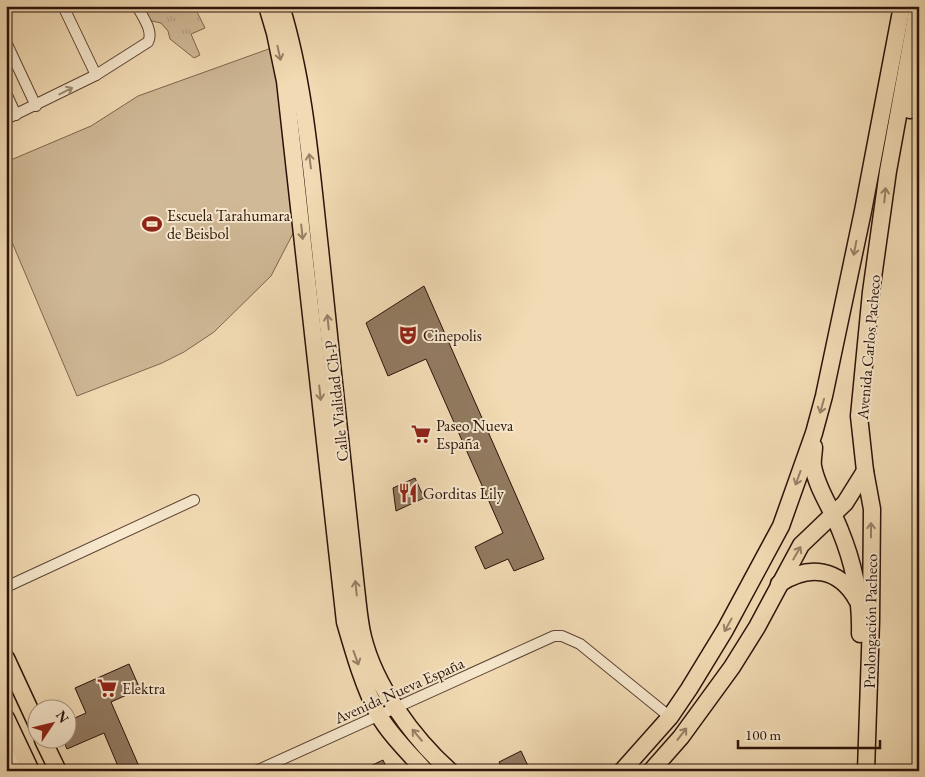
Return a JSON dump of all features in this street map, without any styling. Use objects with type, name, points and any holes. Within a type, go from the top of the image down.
[{"type":"main road","name":"Calle Vialidad Ch-P","points":[[267,6],[285,81],[345,622],[357,660],[379,715],[425,771]]},
{"type":"main road","name":"Calle Vialidad Ch-P","points":[[281,6],[297,70],[303,107],[359,617],[363,638],[372,662],[396,707],[428,748],[450,771]]},
{"type":"main road","points":[[863,211],[870,126],[893,6]]},
{"type":"main road","name":"Avenida Carlos Pacheco","points":[[622,771],[670,717],[725,630],[781,526],[814,432],[824,396],[863,211],[902,6]]},
{"type":"main road","name":"Avenida Carlos Pacheco","points":[[865,471],[859,416],[863,365],[891,155],[918,6]]},
{"type":"main road","points":[[877,134],[891,155],[907,126],[919,67]]},
{"type":"main road","name":"Prolongación Pacheco","points":[[814,432],[813,466],[818,485],[833,513],[853,564],[860,617],[855,771]]},
{"type":"main road","points":[[650,771],[681,737],[732,667],[757,627],[801,546],[845,503],[865,471]]},
{"type":"main road","name":"Prolongación Pacheco","points":[[865,471],[872,510],[871,621],[866,771]]},
{"type":"main road","points":[[779,584],[790,576],[803,572],[823,573],[842,581],[851,590],[858,602]]},
{"type":"main road","points":[[6,658],[28,705]]},
{"type":"main road","points":[[6,718],[31,771]]},
{"type":"main road","points":[[48,750],[58,771]]},
{"type":"street","points":[[6,8],[11,6]]},
{"type":"street","points":[[63,6],[96,75]]},
{"type":"street","points":[[6,93],[11,117],[96,75],[150,39],[148,28],[137,6]]},
{"type":"street","points":[[6,42],[36,106]]},
{"type":"street","points":[[6,587],[194,500]]},
{"type":"street","name":"Avenida Nueva España","points":[[256,771],[554,636],[562,636],[580,644],[670,717]]},
{"type":"street","points":[[6,740],[20,771]]},
{"type":"green space","points":[[143,6],[206,6],[197,12],[205,28],[191,34],[200,55],[194,58],[170,39],[168,31],[161,23],[148,18]]},
{"type":"green space","name":"Escuela Tarahumara de Beisbol","points":[[277,46],[300,220],[271,276],[214,332],[184,352],[162,363],[77,396],[6,228],[6,162],[91,126],[138,96]]},
{"type":"building","points":[[424,286],[544,559],[514,571],[508,559],[485,569],[475,547],[503,533],[426,359],[388,376],[366,323]]},
{"type":"building","name":"Gorditas Lily","points":[[415,478],[424,498],[396,511],[393,488]]},
{"type":"building","points":[[129,664],[140,689],[111,702],[141,771],[120,771],[104,733],[78,744],[78,717],[86,713],[75,688]]},
{"type":"building","points":[[521,751],[529,768],[523,771],[503,771],[499,762]]},
{"type":"building","points":[[383,760],[388,771],[360,771]]},
{"type":"place","name":"Escuela Tarahumara de Beisbol","points":[[152,224]]},
{"type":"place","name":"Cinepolis","points":[[408,335]]},
{"type":"place","name":"Paseo Nueva España","points":[[421,434]]},
{"type":"place","name":"Gorditas Lily","points":[[408,493]]},
{"type":"place","name":"Elektra","points":[[107,688]]}]
